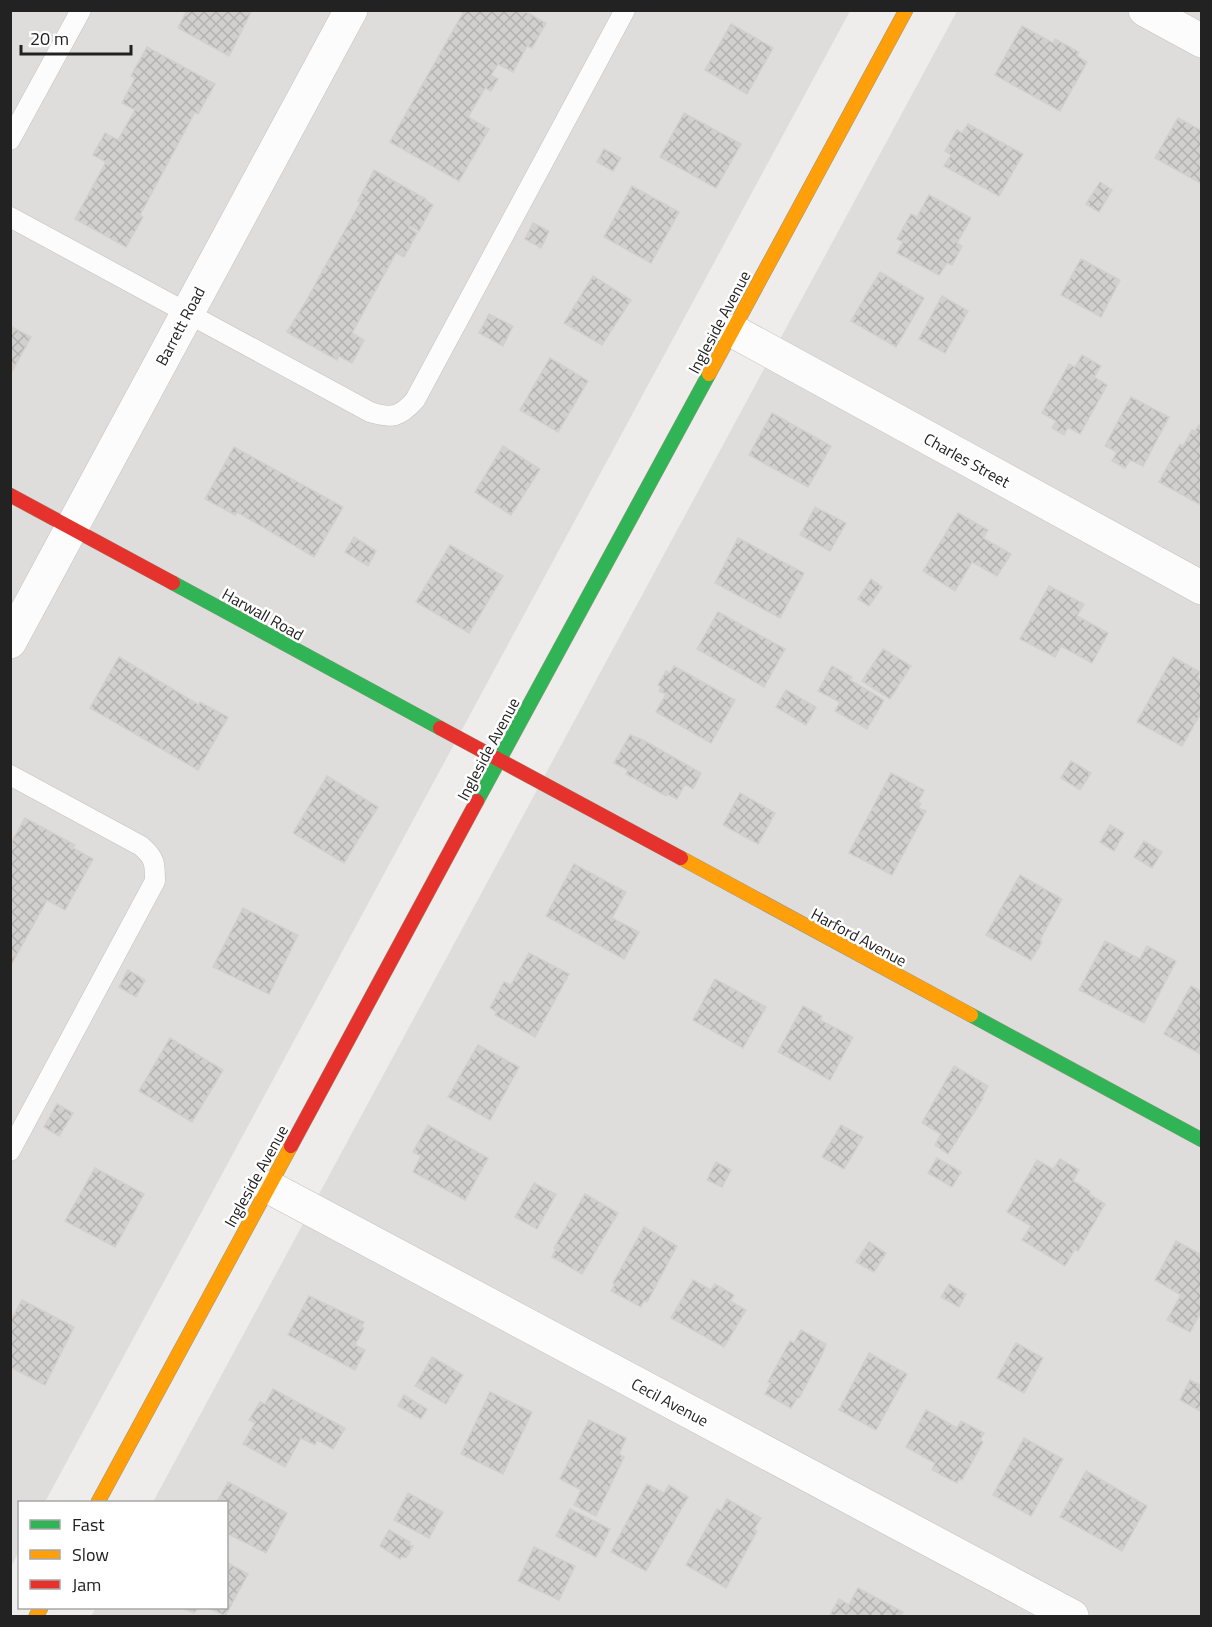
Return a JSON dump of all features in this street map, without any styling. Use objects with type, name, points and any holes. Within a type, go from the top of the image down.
[{"type":"main road","name":"Ingleside Avenue","points":[[99,1501],[906,10]]},
{"type":"main road","name":"Harwall Road","points":[[10,495],[500,762]]},
{"type":"main road","name":"Harford Avenue","points":[[500,762],[1202,1140]]},
{"type":"street","name":"Barrett Road","points":[[10,642],[351,10]]},
{"type":"street","points":[[1146,10],[1202,41]]},
{"type":"street","name":"Charles Street","points":[[733,331],[1202,588]]},
{"type":"street","name":"Cecil Avenue","points":[[269,1187],[1071,1617]]},
{"type":"lane","points":[[10,140],[81,10]]},
{"type":"lane","points":[[10,217],[370,412],[386,417],[404,412],[415,399],[625,10]]},
{"type":"lane","points":[[10,775],[141,846],[152,855],[155,865],[155,881],[10,1151]]},
{"type":"shaded area","points":[[11,11],[850,11],[46,1501],[18,1501],[18,1553],[11,1567]]},
{"type":"shaded area","points":[[957,11],[1201,11],[1201,1616],[91,1616],[95,1609],[228,1609],[228,1501],[154,1501]]},
{"type":"building","points":[[187,10],[252,10],[229,56],[178,28]]},
{"type":"building","points":[[461,10],[527,10],[526,12],[546,23],[532,48],[527,46],[513,72],[498,64],[491,75],[498,79],[491,91],[485,88],[468,117],[489,129],[459,181],[390,142],[463,13]]},
{"type":"building","points":[[731,24],[773,48],[747,94],[705,70]]},
{"type":"building","points":[[1022,26],[1053,43],[1055,39],[1079,52],[1077,56],[1087,62],[1060,111],[995,75]]},
{"type":"building","points":[[147,47],[215,84],[198,114],[195,112],[140,215],[143,217],[126,247],[75,219],[106,162],[93,155],[105,133],[118,140],[135,110],[122,103],[135,78],[131,76]]},
{"type":"building","points":[[684,113],[741,144],[716,188],[660,157]]},
{"type":"building","points":[[1178,118],[1202,131],[1202,184],[1155,158]]},
{"type":"building","points":[[968,124],[1023,154],[999,196],[944,166],[951,155],[945,151],[957,130],[962,133]]},
{"type":"building","points":[[604,149],[621,158],[613,171],[597,162]]},
{"type":"building","points":[[374,170],[433,205],[419,231],[410,226],[409,228],[417,233],[404,257],[396,253],[352,333],[364,340],[352,363],[339,356],[337,360],[287,332],[360,203],[358,201]]},
{"type":"building","points":[[1100,182],[1112,190],[1099,212],[1086,204]]},
{"type":"building","points":[[632,186],[679,212],[651,263],[604,237]]},
{"type":"building","points":[[929,195],[971,218],[957,243],[962,246],[952,265],[947,263],[939,275],[897,253],[903,242],[897,239],[911,214],[917,217]]},
{"type":"building","points":[[533,223],[549,231],[541,248],[525,239]]},
{"type":"building","points":[[1081,259],[1120,280],[1101,317],[1061,295]]},
{"type":"building","points":[[880,272],[924,298],[896,347],[851,321]]},
{"type":"building","points":[[593,276],[631,300],[602,345],[564,323]]},
{"type":"building","points":[[942,296],[968,311],[945,353],[919,339]]},
{"type":"building","points":[[489,314],[513,326],[503,346],[479,333]]},
{"type":"building","points":[[10,326],[31,337],[10,375]]},
{"type":"building","points":[[1082,355],[1101,366],[1094,377],[1107,385],[1080,434],[1068,427],[1064,435],[1052,428],[1056,421],[1042,413],[1069,364],[1075,367]]},
{"type":"building","points":[[550,358],[588,381],[558,432],[520,410]]},
{"type":"building","points":[[1131,397],[1169,417],[1143,466],[1130,460],[1125,468],[1112,461],[1117,452],[1105,446]]},
{"type":"building","points":[[772,413],[831,446],[808,487],[749,455]]},
{"type":"building","points":[[1199,425],[1202,426],[1202,500],[1199,504],[1159,482],[1180,444],[1183,446],[1192,430],[1195,431]]},
{"type":"building","points":[[503,446],[540,469],[511,515],[475,492]]},
{"type":"building","points":[[234,447],[343,507],[314,557],[237,512],[235,515],[205,499]]},
{"type":"building","points":[[815,507],[846,523],[830,551],[800,535]]},
{"type":"building","points":[[958,513],[988,530],[983,538],[1011,554],[997,576],[972,562],[955,591],[923,571]]},
{"type":"building","points":[[354,537],[376,551],[368,566],[345,552]]},
{"type":"building","points":[[738,538],[804,573],[780,618],[715,583]]},
{"type":"building","points":[[450,545],[503,576],[469,633],[416,602]]},
{"type":"building","points":[[871,579],[882,587],[869,606],[858,599]]},
{"type":"building","points":[[1049,586],[1084,604],[1077,616],[1108,633],[1092,663],[1061,646],[1055,657],[1020,639]]},
{"type":"building","points":[[718,612],[785,649],[764,687],[697,649]]},
{"type":"building","points":[[883,649],[911,666],[890,699],[862,681]]},
{"type":"building","points":[[119,657],[199,705],[200,702],[228,717],[198,770],[90,708]]},
{"type":"building","points":[[1173,657],[1200,672],[1197,678],[1202,680],[1202,711],[1182,746],[1137,722]]},
{"type":"building","points":[[674,666],[735,700],[711,743],[656,712],[666,694],[659,691],[661,687],[658,685],[666,671],[670,673]]},
{"type":"building","points":[[832,666],[852,677],[850,680],[884,700],[867,729],[835,711],[840,702],[818,691]]},
{"type":"building","points":[[786,690],[816,707],[806,725],[776,707]]},
{"type":"building","points":[[630,735],[701,773],[693,789],[685,784],[677,799],[667,794],[666,796],[626,774],[628,770],[614,763]]},
{"type":"building","points":[[1071,761],[1091,773],[1080,790],[1061,778]]},
{"type":"building","points":[[891,773],[924,790],[918,802],[921,804],[918,808],[926,811],[892,875],[849,853]]},
{"type":"building","points":[[327,776],[378,807],[344,863],[293,833]]},
{"type":"building","points":[[740,793],[775,813],[758,844],[723,825]]},
{"type":"building","points":[[25,818],[75,845],[73,848],[93,859],[65,910],[47,900],[10,967],[10,845]]},
{"type":"building","points":[[1110,825],[1124,833],[1114,851],[1100,842]]},
{"type":"building","points":[[1144,841],[1162,852],[1152,868],[1134,857]]},
{"type":"building","points":[[574,864],[626,892],[612,918],[639,932],[624,959],[546,916]]},
{"type":"building","points":[[1020,875],[1062,899],[1031,960],[986,935]]},
{"type":"building","points":[[243,908],[298,935],[269,994],[213,967]]},
{"type":"building","points":[[1105,941],[1140,959],[1147,946],[1176,961],[1144,1023],[1079,990]]},
{"type":"building","points":[[529,953],[569,974],[535,1037],[495,1015],[497,1012],[490,1008],[504,982],[511,985]]},
{"type":"building","points":[[128,970],[145,980],[136,997],[119,987]]},
{"type":"building","points":[[715,979],[766,1007],[743,1048],[693,1020]]},
{"type":"building","points":[[1191,986],[1202,992],[1202,1055],[1164,1034]]},
{"type":"building","points":[[803,1006],[822,1016],[820,1020],[853,1037],[830,1080],[778,1052]]},
{"type":"building","points":[[170,1038],[223,1070],[192,1122],[139,1091]]},
{"type":"building","points":[[478,1045],[519,1067],[490,1120],[448,1097]]},
{"type":"building","points":[[954,1066],[988,1086],[948,1154],[935,1145],[941,1134],[922,1123]]},
{"type":"building","points":[[57,1104],[73,1113],[59,1136],[44,1127]]},
{"type":"building","points":[[428,1125],[488,1158],[465,1200],[413,1172],[421,1156],[413,1152]]},
{"type":"building","points":[[841,1125],[863,1137],[844,1169],[822,1157]]},
{"type":"building","points":[[937,1158],[961,1172],[952,1187],[928,1173]]},
{"type":"building","points":[[1060,1159],[1079,1170],[1073,1181],[1090,1191],[1089,1194],[1105,1204],[1078,1251],[1075,1249],[1065,1266],[1022,1240],[1031,1226],[1007,1212],[1037,1160],[1053,1169]]},
{"type":"building","points":[[716,1162],[731,1170],[722,1187],[707,1180]]},
{"type":"building","points":[[95,1168],[144,1194],[115,1247],[65,1221]]},
{"type":"building","points":[[534,1183],[556,1194],[537,1229],[515,1217]]},
{"type":"building","points":[[585,1194],[618,1213],[582,1274],[552,1257],[556,1249],[554,1248]]},
{"type":"building","points":[[644,1227],[677,1246],[647,1302],[644,1301],[641,1307],[611,1291],[615,1284],[613,1283]]},
{"type":"building","points":[[1176,1241],[1202,1255],[1202,1310],[1190,1332],[1167,1320],[1181,1295],[1155,1280]]},
{"type":"building","points":[[869,1242],[886,1253],[874,1272],[856,1262]]},
{"type":"building","points":[[693,1280],[711,1290],[715,1284],[734,1295],[730,1301],[746,1310],[724,1347],[671,1318]]},
{"type":"building","points":[[949,1284],[966,1294],[959,1307],[941,1297]]},
{"type":"building","points":[[309,1296],[364,1322],[361,1327],[364,1328],[355,1345],[365,1350],[355,1370],[288,1335]]},
{"type":"building","points":[[22,1300],[74,1327],[45,1385],[10,1367],[10,1322]]},
{"type":"building","points":[[801,1330],[826,1344],[799,1398],[791,1408],[765,1394],[771,1383],[768,1382],[790,1341],[794,1343]]},
{"type":"building","points":[[1016,1343],[1043,1358],[1024,1393],[997,1378]]},
{"type":"building","points":[[869,1353],[907,1374],[876,1430],[839,1410]]},
{"type":"building","points":[[432,1357],[463,1375],[446,1404],[415,1386]]},
{"type":"building","points":[[1190,1380],[1202,1386],[1202,1412],[1180,1400]]},
{"type":"building","points":[[273,1389],[345,1428],[333,1449],[317,1440],[315,1445],[301,1438],[285,1467],[243,1444],[255,1423],[249,1420],[260,1402],[265,1404]]},
{"type":"building","points":[[490,1392],[532,1412],[503,1474],[461,1454]]},
{"type":"building","points":[[404,1395],[427,1409],[421,1419],[398,1406]]},
{"type":"building","points":[[926,1410],[957,1428],[961,1421],[984,1433],[980,1440],[983,1442],[962,1480],[959,1478],[957,1483],[932,1470],[935,1463],[906,1447]]},
{"type":"building","points":[[589,1420],[626,1438],[619,1454],[624,1457],[596,1516],[574,1505],[581,1490],[560,1479]]},
{"type":"building","points":[[1024,1438],[1063,1459],[1031,1516],[993,1495]]},
{"type":"building","points":[[1086,1471],[1147,1506],[1122,1551],[1060,1517]]},
{"type":"building","points":[[228,1482],[287,1513],[266,1553],[228,1534],[228,1501],[218,1501]]},
{"type":"building","points":[[647,1484],[664,1493],[669,1485],[688,1497],[646,1571],[611,1552]]},
{"type":"building","points":[[408,1493],[443,1512],[429,1538],[394,1520]]},
{"type":"building","points":[[727,1499],[761,1518],[754,1529],[757,1531],[726,1588],[686,1565],[717,1509],[721,1511]]},
{"type":"building","points":[[570,1509],[610,1529],[596,1557],[556,1536]]},
{"type":"building","points":[[389,1530],[413,1546],[406,1558],[402,1556],[400,1559],[380,1546]]},
{"type":"building","points":[[534,1547],[575,1566],[559,1600],[518,1581]]},
{"type":"building","points":[[228,1563],[248,1574],[225,1616],[211,1609],[228,1609]]},
{"type":"building","points":[[858,1588],[903,1612],[901,1616],[830,1615],[839,1599],[849,1605]]},
{"type":"building","points":[[185,1609],[197,1609],[194,1613]]},
{"type":"traffic: fast","points":[[477,801],[709,374]]},
{"type":"traffic: fast","points":[[173,583],[440,728]]},
{"type":"traffic: fast","points":[[971,1015],[1202,1140]]},
{"type":"traffic: slow","points":[[709,374],[906,10]]},
{"type":"traffic: slow","points":[[681,858],[971,1015]]},
{"type":"traffic: slow","points":[[99,1501],[291,1146]]},
{"type":"traffic: slow","points":[[36,1616],[40,1609]]},
{"type":"traffic: jam","points":[[10,495],[173,583]]},
{"type":"traffic: jam","points":[[440,728],[681,858]]},
{"type":"traffic: jam","points":[[291,1146],[477,801]]}]
